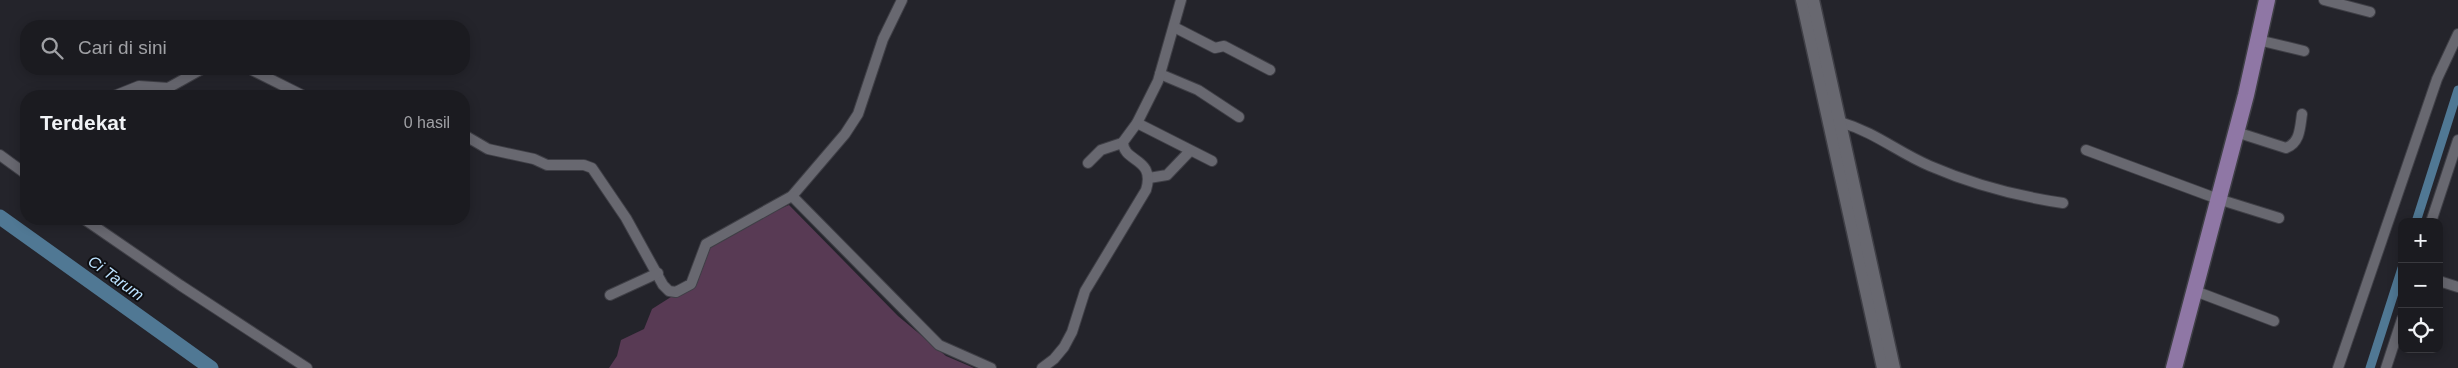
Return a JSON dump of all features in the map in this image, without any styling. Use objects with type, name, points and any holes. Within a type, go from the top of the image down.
[{"type":"main road","points":[[2174,368],[2236,132],[2267,0]]},
{"type":"street","points":[[470,138],[488,149],[534,159],[547,165],[584,165],[592,168],[626,218],[669,291],[676,292],[687,288],[696,275],[706,244],[792,196],[852,125],[863,99],[883,39],[902,0]]},
{"type":"street","points":[[1088,163],[1102,150],[1122,143],[1136,123],[1160,74],[1181,0]]},
{"type":"street","points":[[1802,0],[1883,368]]},
{"type":"street","points":[[1813,0],[1894,368]]},
{"type":"street","points":[[2324,0],[2370,12]]},
{"type":"street","points":[[1174,27],[1215,48],[1224,46],[1270,70]]},
{"type":"street","points":[[2338,368],[2437,79],[2458,34]]},
{"type":"street","points":[[2258,40],[2304,52]]},
{"type":"street","points":[[1160,74],[1198,90],[1239,117]]},
{"type":"street","points":[[128,90],[138,86],[168,88],[191,75]]},
{"type":"street","points":[[262,75],[292,90]]},
{"type":"street","points":[[2236,132],[2286,148],[2294,146],[2298,138],[2302,114]]},
{"type":"street","points":[[1840,122],[1867,131],[1931,167],[1998,192],[2063,203]]},
{"type":"street","points":[[1136,123],[1212,162]]},
{"type":"street","points":[[2432,218],[2458,140]]},
{"type":"street","points":[[1042,368],[1060,353],[1072,332],[1085,291],[1140,203],[1149,178],[1146,168],[1126,151],[1122,143]]},
{"type":"street","points":[[1149,178],[1167,175],[1190,150]]},
{"type":"street","points":[[2086,150],[2279,218]]},
{"type":"street","points":[[0,155],[20,168]]},
{"type":"street","points":[[792,196],[939,345],[991,368]]},
{"type":"street","points":[[93,225],[307,368]]},
{"type":"street","points":[[610,296],[658,272]]},
{"type":"street","points":[[2443,282],[2458,287]]},
{"type":"street","points":[[2194,290],[2274,321]]},
{"type":"street","points":[[2386,368],[2398,331]]},
{"type":"shaded area","points":[[789,205],[898,316],[946,356],[974,368],[609,368],[617,356],[621,340],[644,329],[652,309],[682,290],[706,244],[746,223]]},
{"type":"waterway","points":[[2417,218],[2458,90]]},
{"type":"waterway","name":"Ci Tarum","points":[[0,217],[211,368]]},
{"type":"waterway","points":[[2370,368],[2398,280]]}]
